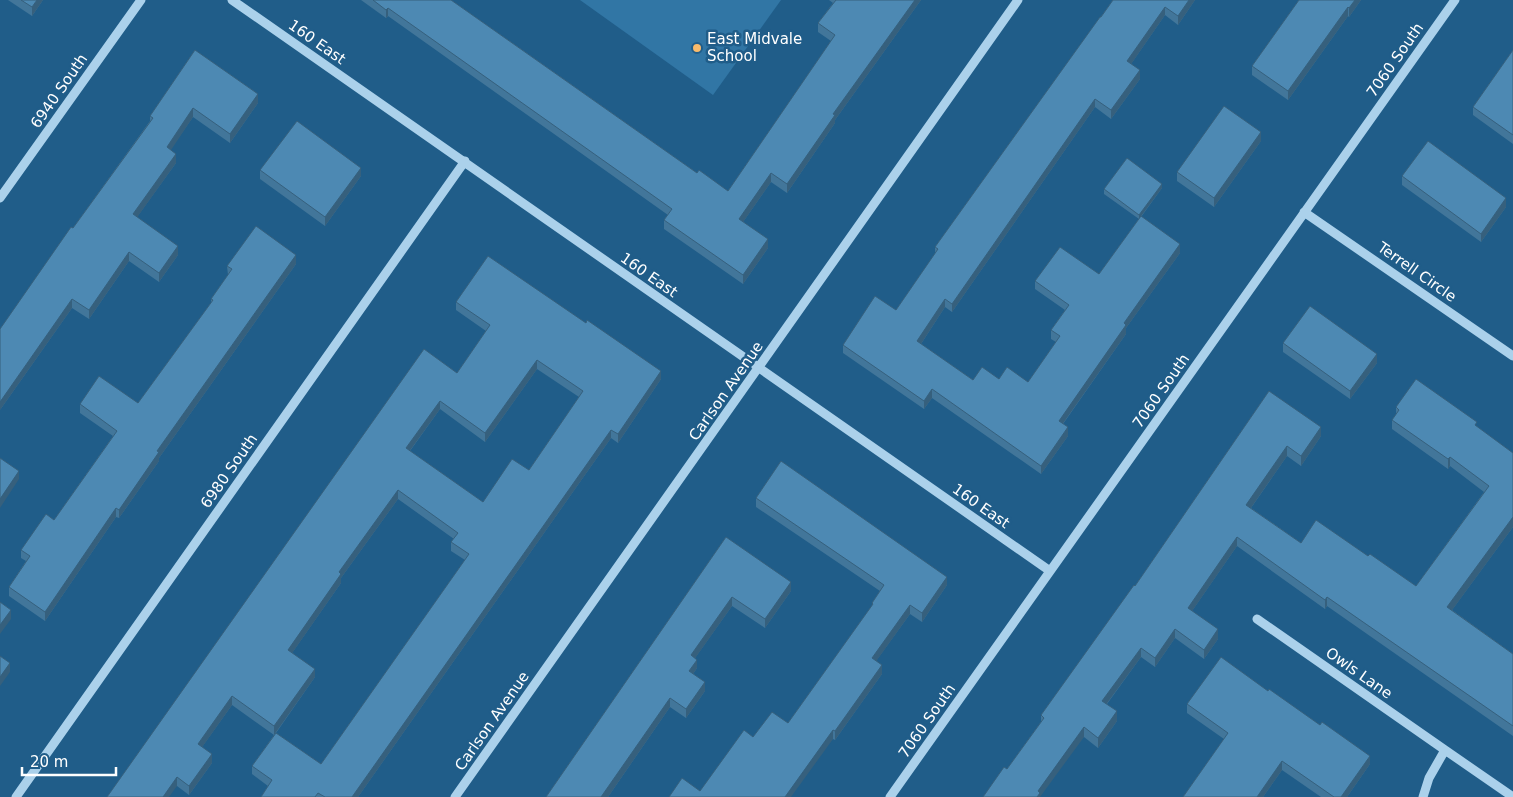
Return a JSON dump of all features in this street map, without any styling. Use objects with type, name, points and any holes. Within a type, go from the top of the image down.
[{"type":"street","name":"6940 South","points":[[0,198],[141,0]]},
{"type":"street","name":"160 East","points":[[232,0],[1050,571]]},
{"type":"street","name":"Carlson Avenue","points":[[455,797],[1018,0]]},
{"type":"street","name":"7060 South","points":[[890,797],[1454,0]]},
{"type":"street","name":"6980 South","points":[[16,797],[465,161]]},
{"type":"street","name":"Terrell Circle","points":[[1304,212],[1513,356]]},
{"type":"street","name":"Owls Lane","points":[[1257,619],[1513,797]]},
{"type":"street","points":[[1423,797],[1429,778],[1445,750]]},
{"type":"shaded area","name":"East Midvale School","points":[[580,0],[781,0],[713,95]]},
{"type":"building","points":[[21,0],[37,0],[32,7]]},
{"type":"building","points":[[373,0],[451,0],[697,173],[699,170],[728,191],[835,35],[818,23],[836,0],[915,0],[833,114],[835,115],[787,184],[771,173],[739,219],[768,239],[743,275],[664,220],[672,209],[388,8],[386,10]]},
{"type":"building","points":[[1113,0],[1189,0],[1178,16],[1165,7],[1127,61],[1140,70],[1111,110],[1095,99],[952,304],[945,299],[917,341],[973,380],[982,367],[999,379],[1007,367],[1028,382],[1060,336],[1051,330],[1069,305],[1035,281],[1060,247],[1099,274],[1141,216],[1180,244],[1124,323],[1126,325],[1059,421],[1068,427],[1041,466],[932,389],[924,401],[843,345],[875,296],[896,310],[938,249],[935,247]]},
{"type":"building","points":[[1299,0],[1355,0],[1288,91],[1252,66]]},
{"type":"building","points":[[195,50],[258,94],[230,134],[193,108],[167,147],[176,154],[133,214],[178,246],[159,273],[129,252],[89,310],[72,299],[0,402],[0,329],[71,227],[73,228],[153,118],[150,116]]},
{"type":"building","points":[[1513,50],[1513,135],[1473,107]]},
{"type":"building","points":[[1224,106],[1261,132],[1214,198],[1177,172]]},
{"type":"building","points":[[297,121],[361,168],[325,217],[260,170]]},
{"type":"building","points":[[1428,141],[1506,198],[1481,234],[1402,176]]},
{"type":"building","points":[[1127,158],[1162,184],[1139,215],[1104,189]]},
{"type":"building","points":[[256,226],[296,255],[157,451],[159,452],[119,510],[116,508],[45,612],[9,587],[30,556],[21,550],[46,514],[54,520],[117,431],[80,404],[99,376],[138,403],[213,300],[211,299],[232,269],[227,266]]},
{"type":"building","points":[[488,256],[586,323],[587,320],[661,371],[618,434],[611,430],[352,797],[325,797],[318,793],[315,797],[261,797],[272,780],[252,766],[276,733],[321,764],[469,554],[451,542],[458,533],[398,490],[339,572],[341,574],[288,650],[315,669],[274,726],[232,696],[198,744],[212,754],[189,786],[177,777],[163,797],[107,797],[424,349],[457,373],[490,325],[456,302]],"holes":[[[537,360],[583,391],[529,470],[512,459],[483,502],[406,448],[440,401],[485,433]]]},
{"type":"building","points":[[1310,306],[1377,354],[1350,391],[1283,343]]},
{"type":"building","points":[[1416,379],[1477,422],[1475,425],[1513,453],[1513,517],[1447,607],[1513,654],[1513,726],[1327,597],[1325,600],[1237,537],[1188,608],[1218,629],[1204,650],[1175,629],[1155,658],[1141,648],[1102,701],[1117,711],[1098,738],[1084,727],[1038,791],[1040,793],[1037,797],[983,797],[1004,767],[1007,769],[1044,718],[1041,715],[1135,586],[1269,391],[1321,427],[1301,456],[1287,446],[1246,505],[1301,543],[1316,520],[1416,586],[1489,486],[1450,457],[1448,459],[1392,420],[1399,410],[1396,407]]},
{"type":"building","points":[[0,458],[19,471],[0,499]]},
{"type":"building","points":[[781,461],[947,577],[922,613],[910,605],[872,658],[882,665],[785,797],[669,797],[682,778],[700,791],[744,730],[753,737],[772,712],[788,723],[873,604],[884,585],[756,498]]},
{"type":"building","points":[[726,537],[791,582],[765,619],[732,597],[691,655],[697,660],[689,671],[705,682],[686,709],[670,698],[601,797],[546,797]]},
{"type":"building","points":[[0,602],[11,610],[0,625]]},
{"type":"building","points":[[0,656],[10,663],[0,677]]},
{"type":"building","points":[[1221,657],[1268,691],[1269,689],[1320,725],[1322,722],[1370,756],[1341,797],[1334,797],[1282,761],[1257,797],[1183,797],[1228,733],[1187,704]]},
{"type":"place","name":"East Midvale School","points":[[697,48]]}]
